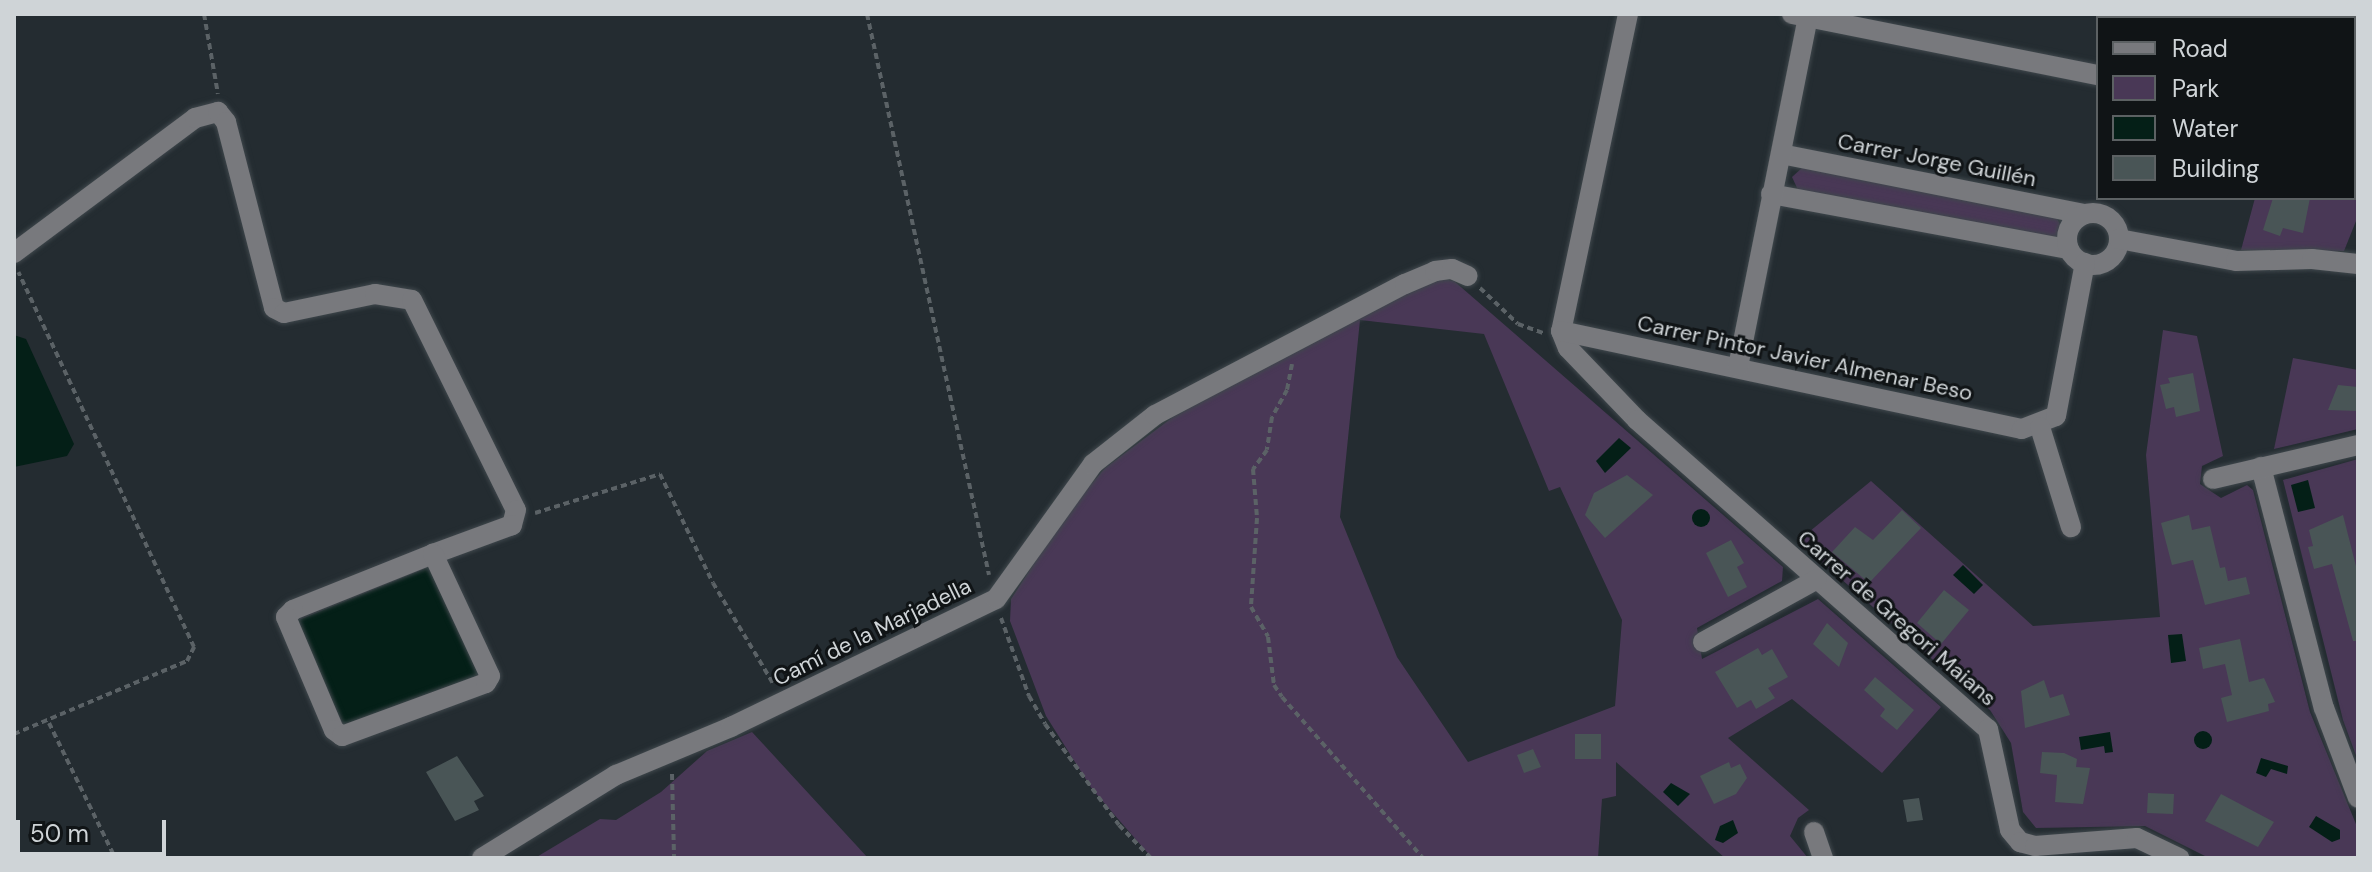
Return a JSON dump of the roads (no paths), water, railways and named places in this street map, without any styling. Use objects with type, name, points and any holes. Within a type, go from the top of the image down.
[{"type":"street","points":[[1564,340],[1628,14]]},
{"type":"street","points":[[1738,367],[1781,154],[1800,16],[2096,75]]},
{"type":"street","points":[[14,253],[195,118],[214,112],[226,122],[274,308],[284,313],[375,294],[412,300],[518,519],[433,554],[286,617],[334,730],[342,736],[486,683],[490,676],[433,554]]},
{"type":"street","name":"Carrer Jorge Guillén","points":[[1781,154],[2092,208]]},
{"type":"street","points":[[1771,194],[2069,249],[2085,263]]},
{"type":"street","points":[[2069,249],[2068,230],[2092,208],[2110,219],[2119,239]]},
{"type":"street","points":[[2085,263],[2109,259],[2119,239]]},
{"type":"street","points":[[2119,239],[2236,261],[2312,259],[2358,264]]},
{"type":"street","points":[[2071,527],[2040,427],[2056,416],[2085,263]]},
{"type":"street","name":"Camí de la Marjadella","points":[[482,858],[616,775],[784,702],[996,599],[1093,464],[1155,415],[1435,271],[1452,269],[1468,276]]},
{"type":"street","name":"Carrer Pintor Javier Almenar Beso","points":[[1564,340],[1738,367],[2022,429],[2040,427]]},
{"type":"street","name":"Carrer de Gregori Maians","points":[[1564,340],[1637,420],[1988,729],[2010,830],[2020,842],[2035,846],[2137,838],[2179,858]]},
{"type":"street","points":[[2213,479],[2358,445]]},
{"type":"street","points":[[2261,467],[2324,708],[2358,798]]},
{"type":"street","points":[[1703,642],[1817,579]]},
{"type":"street","points":[[1814,832],[1823,858]]},
{"type":"water","points":[[14,335],[26,339],[74,444],[67,456],[14,467]]},
{"type":"water","points":[[1619,438],[1631,448],[1605,473],[1596,461]]},
{"type":"water","points":[[2308,480],[2315,508],[2298,512],[2291,485]]},
{"type":"water","points":[[1697,509],[1705,509],[1710,518],[1708,525],[1697,527],[1692,522],[1692,514]]},
{"type":"water","points":[[1963,565],[1983,585],[1974,594],[1953,575]]},
{"type":"water","points":[[429,567],[482,674],[344,726],[294,622]]},
{"type":"water","points":[[2182,634],[2186,661],[2171,663],[2168,635]]},
{"type":"water","points":[[2203,731],[2212,740],[2203,749],[2194,740]]},
{"type":"water","points":[[2110,732],[2113,752],[2105,753],[2104,746],[2081,750],[2079,737]]},
{"type":"water","points":[[2261,758],[2288,766],[2287,774],[2271,769],[2266,777],[2256,773]]},
{"type":"water","points":[[1671,783],[1690,794],[1678,806],[1663,792]]},
{"type":"water","points":[[2316,816],[2340,830],[2340,839],[2332,842],[2309,827]]},
{"type":"water","points":[[1733,820],[1738,833],[1723,843],[1715,840],[1720,826]]}]
